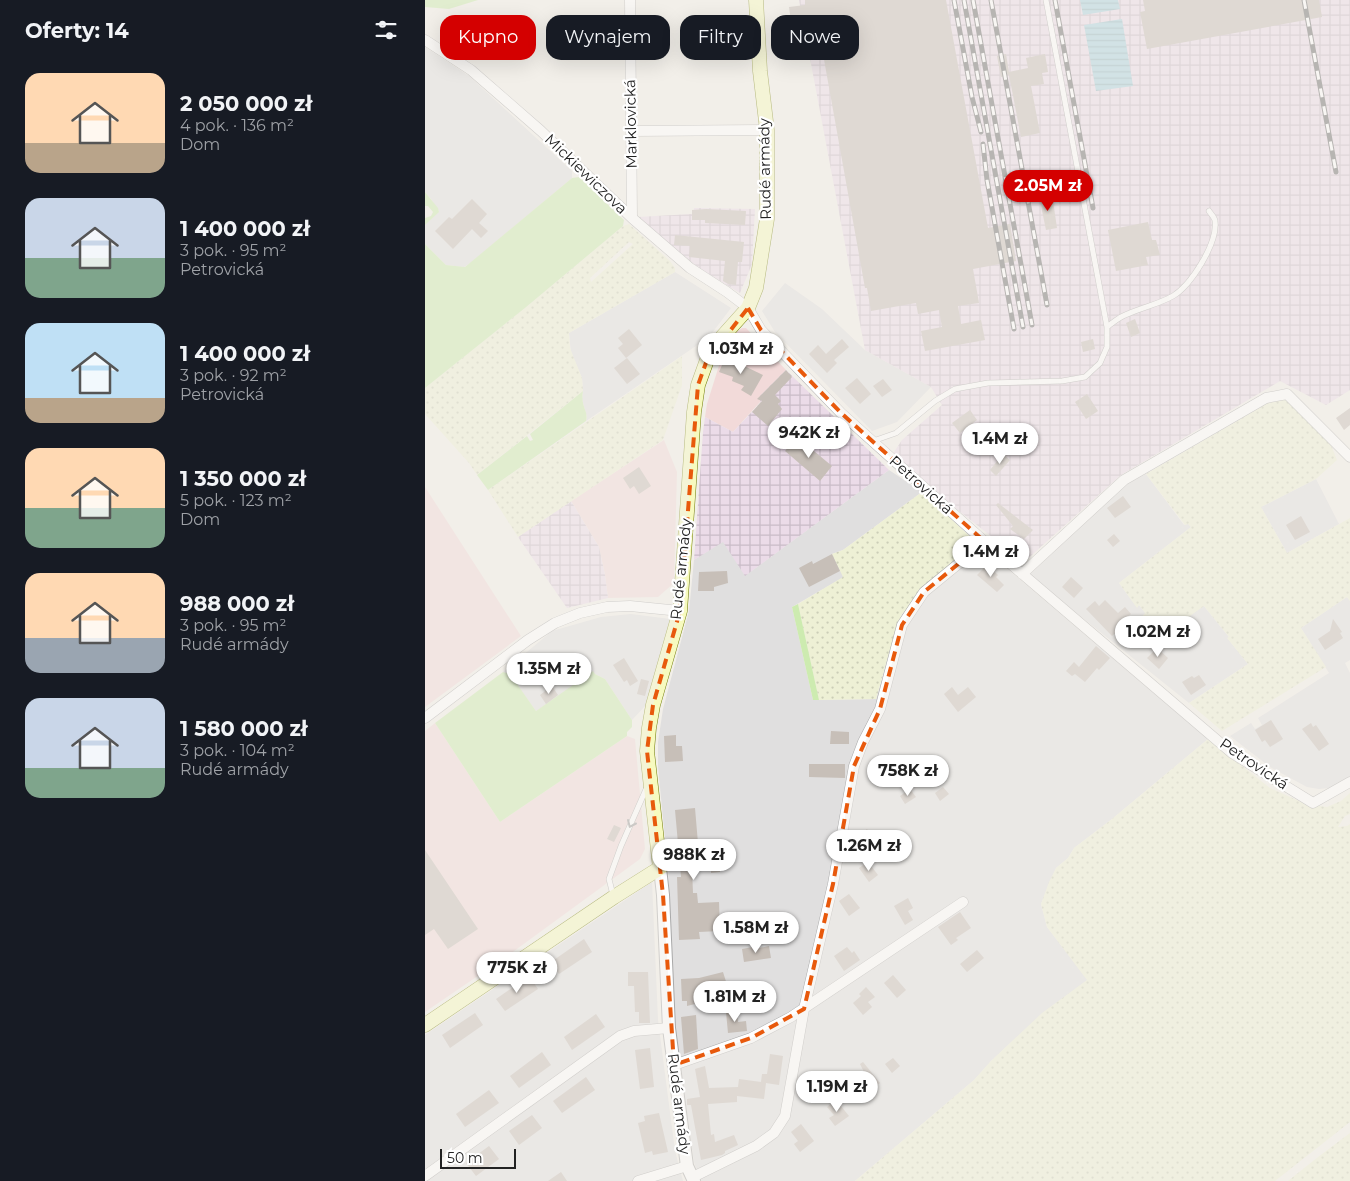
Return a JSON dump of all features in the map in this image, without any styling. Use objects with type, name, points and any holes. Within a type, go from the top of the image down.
[{"type":"main road","name":"Rudé armády","points":[[660,868],[647,751],[653,705],[680,611],[694,412],[698,385],[707,360],[723,336],[748,308],[756,288],[767,219],[767,130],[760,71],[756,0]]},
{"type":"main road","points":[[425,1024],[660,868]]},
{"type":"street","name":"Marklovická","points":[[630,0],[632,218]]},
{"type":"street","name":"Mickiewiczova","points":[[425,40],[471,70],[541,131],[632,218],[690,268],[748,308]]},
{"type":"street","points":[[632,132],[767,130]]},
{"type":"street","name":"Petrovická","points":[[748,308],[761,330],[841,413],[985,542],[1232,753],[1313,803],[1350,782]]},
{"type":"street","points":[[1022,574],[1124,480],[1266,398],[1287,394],[1350,457]]},
{"type":"street","points":[[638,1181],[691,1175],[756,1146],[774,1133],[785,1116],[804,1008],[833,884],[854,766],[863,742],[880,709],[902,625],[925,592],[985,542]]},
{"type":"street","points":[[425,718],[528,640],[555,623],[607,607],[630,606],[680,611]]},
{"type":"street","name":"Rudé armády","points":[[660,868],[666,942],[669,1028],[691,1175]]},
{"type":"street","points":[[674,1065],[751,1038],[804,1008],[963,902]]},
{"type":"street","points":[[425,1176],[620,1036],[634,1031],[669,1028]]},
{"type":"lane","points":[[873,442],[896,433],[935,401],[955,389],[988,383],[1062,381],[1085,377],[1100,364],[1107,347],[1107,327],[1046,0]]},
{"type":"lane","points":[[1107,327],[1123,316],[1149,308],[1174,295],[1193,276],[1209,251],[1214,232],[1215,220],[1209,211]]},
{"type":"lane","points":[[614,897],[609,879],[621,846],[650,780]]},
{"type":"highlighted area","points":[[748,308],[761,330],[841,413],[985,542],[924,592],[902,625],[880,709],[854,766],[833,884],[804,1009],[751,1038],[674,1065],[663,895],[647,751],[653,705],[680,611],[698,385],[707,360]]},
{"type":"shaded area","points":[[799,0],[1350,0],[1350,390],[1326,405],[1280,381],[1121,475],[1024,562],[945,500],[892,455],[902,440],[942,405],[931,387],[865,350],[810,60],[859,60],[859,15],[802,15]]},
{"type":"shaded area","points":[[425,47],[440,57],[440,60],[445,60],[469,76],[572,171],[572,178],[464,267],[446,265],[425,244],[425,225],[439,211],[425,192]]},
{"type":"shaded area","points":[[694,208],[755,209],[752,264],[740,293],[700,269],[639,220],[638,217],[692,214]]},
{"type":"shaded area","points":[[675,272],[731,308],[709,337],[586,421],[587,417],[582,399],[582,378],[571,353],[569,333]]},
{"type":"shaded area","points":[[785,283],[822,309],[865,350],[931,387],[897,422],[872,431],[775,332],[762,311]]},
{"type":"shaded area","points":[[746,328],[786,370],[761,395],[761,401],[733,432],[705,417],[707,404],[722,356],[736,332]]},
{"type":"shaded area","points":[[786,370],[889,470],[745,576],[723,542],[694,560],[705,417],[733,432],[761,402],[759,399],[761,395]]},
{"type":"shaded area","points":[[664,440],[677,472],[674,583],[658,597],[608,598],[599,547],[571,501]]},
{"type":"shaded area","points":[[889,470],[922,492],[843,550],[832,554],[844,577],[792,607],[813,700],[876,699],[902,614],[932,581],[978,544],[1208,739],[1074,848],[1068,858],[1056,868],[1041,904],[1047,927],[1088,980],[1042,1014],[991,1061],[974,1080],[855,1181],[700,1181],[694,1162],[675,1029],[668,869],[658,767],[658,742],[663,709],[689,611],[694,560],[723,541],[746,575]]},
{"type":"shaded area","points":[[1146,474],[1184,525],[1188,523],[1191,527],[1119,583],[1137,607],[1139,605],[1146,613],[1143,615],[1159,638],[1203,605],[1248,664],[1189,703],[1029,575],[1126,484]]},
{"type":"shaded area","points":[[1316,479],[1339,524],[1287,553],[1261,507]]},
{"type":"shaded area","points":[[425,487],[521,636],[425,707]]},
{"type":"shaded area","points":[[571,501],[599,547],[608,598],[567,608],[518,537]]},
{"type":"shaded area","points":[[1347,597],[1350,601],[1350,660],[1345,663],[1350,673],[1350,777],[1340,784],[1329,788],[1307,787],[1270,767],[1230,736],[1251,723],[1255,729],[1262,725],[1258,718],[1329,673],[1301,628]]},
{"type":"shaded area","points":[[631,614],[670,619],[646,705],[632,720],[605,679],[595,674],[536,711],[510,675],[503,672],[552,631],[601,617]]},
{"type":"shaded area","points":[[435,723],[500,822],[627,736],[635,739],[645,849],[640,859],[510,954],[425,1012],[425,731]]},
{"type":"shaded area","points":[[652,882],[658,1020],[675,1151],[683,1181],[425,1181],[425,1035]]},
{"type":"green space","points":[[425,0],[478,0],[449,9],[425,7]]},
{"type":"green space","points":[[579,177],[624,220],[623,226],[425,388],[425,244],[446,265],[465,267],[572,178]]},
{"type":"green space","points":[[425,192],[439,212],[425,225],[425,218],[431,216],[433,212],[428,206],[425,206]]},
{"type":"green space","points":[[629,224],[670,261],[675,268],[675,272],[569,333],[570,348],[582,378],[583,391],[477,475],[469,463],[425,414],[425,388],[623,226]],"holes":[[[629,242],[633,244],[591,282],[590,278]]]},
{"type":"green space","points":[[682,356],[682,385],[663,440],[518,537],[488,490]]},
{"type":"green space","points":[[583,391],[586,421],[488,490],[477,475],[527,436],[530,441],[533,440],[530,434]]},
{"type":"green space","points":[[1282,398],[1295,403],[1331,445],[1337,460],[1316,479],[1261,507],[1287,553],[1350,518],[1350,601],[1347,597],[1301,628],[1326,667],[1222,731],[1189,703],[1248,664],[1204,606],[1159,638],[1143,616],[1145,613],[1139,605],[1137,608],[1119,583],[1191,527],[1188,524],[1185,525],[1146,474],[1271,401]]},
{"type":"green space","points":[[922,492],[978,544],[932,581],[902,614],[876,699],[819,700],[798,604],[843,577],[832,554],[843,550]]},
{"type":"green space","points":[[798,604],[819,700],[813,700],[792,607]]},
{"type":"green space","points":[[593,671],[605,679],[632,720],[632,727],[627,732],[627,736],[500,822],[435,723],[503,672],[510,674],[536,711]]},
{"type":"green space","points":[[1208,739],[1270,788],[1306,804],[1327,807],[1341,801],[1350,793],[1350,814],[1345,816],[1338,827],[1350,824],[1350,1122],[1275,1181],[855,1181],[974,1080],[991,1061],[1042,1013],[1087,980],[1047,927],[1041,904],[1056,868],[1068,858],[1074,848]]},
{"type":"green space","points":[[1350,1133],[1350,1181],[1288,1181],[1318,1157]]},
{"type":"water","points":[[1080,0],[1118,0],[1120,9],[1083,15]]},
{"type":"water","points":[[1122,19],[1133,86],[1096,91],[1084,25]]},
{"type":"building","points":[[805,0],[946,0],[988,228],[1010,224],[1016,261],[973,269],[979,303],[958,306],[961,324],[981,320],[985,340],[925,351],[921,331],[942,327],[939,310],[918,314],[916,303],[871,311],[867,288],[865,288],[824,60],[859,60],[859,15],[790,15],[789,7],[805,5]]},
{"type":"building","points":[[1143,0],[1319,0],[1322,17],[1147,49],[1140,12],[1145,11]]},
{"type":"building","points":[[1006,54],[1009,72],[1028,68],[1026,58],[1045,54],[1048,72],[1042,73],[1044,84],[1031,86],[1040,133],[1021,137],[1009,75],[1001,77],[997,56]]},
{"type":"building","points":[[1052,194],[1057,228],[1046,230],[1039,196]]},
{"type":"building","points":[[472,199],[487,214],[479,223],[488,231],[481,238],[472,229],[453,249],[435,231],[449,217],[452,219]]},
{"type":"building","points":[[692,210],[746,211],[745,225],[705,223],[705,220],[692,220]]},
{"type":"building","points":[[1148,222],[1152,240],[1156,240],[1160,255],[1146,257],[1148,265],[1116,271],[1108,230]]},
{"type":"building","points":[[675,235],[744,242],[742,262],[738,262],[736,285],[723,281],[725,261],[689,257],[690,246],[674,245]]},
{"type":"building","points":[[1135,319],[1140,333],[1131,337],[1126,323]]},
{"type":"building","points":[[629,329],[642,345],[626,358],[618,348],[623,344],[618,338]]},
{"type":"building","points":[[842,339],[849,347],[834,360],[837,363],[827,373],[809,354],[818,345],[826,354]]},
{"type":"building","points":[[1093,339],[1095,349],[1083,352],[1081,342]]},
{"type":"building","points":[[729,356],[741,361],[740,364],[763,375],[751,396],[741,390],[744,386],[732,381],[733,377],[719,372],[725,358],[728,359]]},
{"type":"building","points":[[627,358],[640,374],[627,384],[614,368]]},
{"type":"building","points":[[786,370],[792,377],[775,395],[781,401],[778,404],[782,409],[768,426],[752,412],[762,401],[757,399]]},
{"type":"building","points":[[857,378],[871,394],[860,404],[845,388]]},
{"type":"building","points":[[883,379],[892,390],[882,397],[873,386]]},
{"type":"building","points":[[1087,394],[1098,411],[1086,419],[1075,402]]},
{"type":"building","points":[[1350,408],[1350,425],[1344,430],[1336,418]]},
{"type":"building","points":[[970,410],[977,420],[960,433],[952,423]]},
{"type":"building","points":[[797,437],[832,466],[820,481],[785,451]]},
{"type":"building","points":[[1003,454],[1010,460],[996,476],[990,470]]},
{"type":"building","points":[[639,467],[651,486],[639,494],[634,486],[630,489],[623,478]]},
{"type":"building","points":[[1123,496],[1131,507],[1115,518],[1107,508]]},
{"type":"building","points":[[998,503],[1033,530],[1024,539],[1010,529],[1013,526],[996,505]]},
{"type":"building","points":[[1301,516],[1310,532],[1295,540],[1286,525]]},
{"type":"building","points":[[1114,534],[1120,541],[1113,547],[1107,540]]},
{"type":"building","points":[[832,554],[840,571],[809,587],[799,568],[812,561],[813,564]]},
{"type":"building","points":[[987,565],[998,575],[996,577],[1004,585],[997,592],[977,575]]},
{"type":"building","points":[[727,571],[728,583],[714,587],[714,591],[698,591],[699,572]]},
{"type":"building","points":[[1071,577],[1083,588],[1074,598],[1062,587]]},
{"type":"building","points":[[1105,600],[1118,613],[1125,607],[1131,614],[1119,624],[1122,627],[1112,636],[1086,609],[1095,601],[1099,606]]},
{"type":"building","points":[[1333,619],[1342,632],[1340,633],[1343,638],[1325,650],[1318,639],[1330,631]]},
{"type":"building","points":[[1096,646],[1110,658],[1099,670],[1097,668],[1085,682],[1075,674],[1072,676],[1066,671],[1074,662],[1079,667]]},
{"type":"building","points":[[1157,648],[1168,658],[1159,669],[1147,658]]},
{"type":"building","points":[[555,657],[563,669],[560,671],[562,674],[554,681],[543,665]]},
{"type":"building","points":[[624,658],[638,681],[630,686],[627,680],[624,682],[613,665]]},
{"type":"building","points":[[1199,675],[1206,685],[1191,695],[1182,682],[1192,676],[1194,678]]},
{"type":"building","points":[[641,679],[649,681],[645,696],[637,694]]},
{"type":"building","points":[[552,686],[558,695],[546,704],[540,695]]},
{"type":"building","points":[[952,687],[958,695],[968,687],[976,697],[958,712],[944,694]]},
{"type":"building","points":[[1271,720],[1283,739],[1270,747],[1265,740],[1262,742],[1255,730]]},
{"type":"building","points":[[1311,723],[1313,727],[1316,725],[1329,744],[1319,751],[1302,729]]},
{"type":"building","points":[[831,731],[849,732],[849,744],[830,744]]},
{"type":"building","points":[[676,735],[676,746],[682,746],[683,761],[665,762],[664,736]]},
{"type":"building","points":[[809,764],[845,764],[845,778],[809,777]]},
{"type":"building","points":[[943,787],[949,794],[940,801],[935,793]]},
{"type":"building","points":[[910,789],[916,797],[905,804],[900,796]]},
{"type":"building","points":[[695,808],[699,855],[719,854],[720,872],[711,873],[711,869],[692,870],[693,893],[697,893],[698,903],[719,902],[720,931],[699,932],[700,939],[679,940],[677,877],[681,877],[675,810]]},
{"type":"building","points":[[614,825],[621,828],[614,842],[607,839]]},
{"type":"building","points":[[867,829],[876,842],[863,850],[855,838]]},
{"type":"building","points":[[425,850],[478,929],[448,949],[434,929],[425,935]]},
{"type":"building","points":[[868,862],[878,875],[869,882],[859,868]]},
{"type":"building","points":[[849,894],[860,908],[849,916],[839,901]]},
{"type":"building","points":[[908,898],[913,908],[908,911],[913,920],[905,925],[894,906]]},
{"type":"building","points":[[960,912],[971,928],[956,938],[958,940],[951,945],[938,927]]},
{"type":"building","points":[[584,939],[592,952],[559,974],[551,962]]},
{"type":"building","points":[[758,946],[759,948],[769,946],[771,958],[744,962],[742,949]]},
{"type":"building","points":[[847,947],[852,953],[854,951],[860,960],[844,971],[834,956]]},
{"type":"building","points":[[977,950],[984,958],[967,972],[960,964]]},
{"type":"building","points":[[628,972],[648,972],[650,1023],[639,1023],[639,1012],[635,1012],[634,986],[628,986]]},
{"type":"building","points":[[723,972],[729,991],[727,991],[728,997],[716,999],[713,984],[699,988],[700,1001],[695,1001],[695,1004],[687,1006],[687,1001],[682,1001],[681,979],[699,978]]},
{"type":"building","points":[[893,975],[906,990],[897,998],[884,983]]},
{"type":"building","points":[[529,976],[538,989],[505,1011],[496,999]]},
{"type":"building","points":[[866,987],[875,997],[868,1002],[872,1007],[863,1015],[853,1003],[861,996],[859,994]]},
{"type":"building","points":[[737,1011],[738,1022],[746,1021],[747,1031],[728,1033],[726,1012]]},
{"type":"building","points":[[475,1013],[483,1025],[450,1048],[442,1035]]},
{"type":"building","points":[[596,1014],[605,1027],[572,1050],[564,1037]]},
{"type":"building","points":[[696,1015],[698,1049],[684,1054],[681,1017]]},
{"type":"building","points":[[650,1048],[654,1087],[640,1089],[635,1050]]},
{"type":"building","points":[[542,1052],[551,1065],[519,1088],[510,1076]]},
{"type":"building","points":[[770,1054],[783,1056],[779,1085],[766,1083],[764,1099],[737,1096],[737,1102],[708,1104],[711,1135],[714,1134],[715,1142],[734,1135],[738,1145],[725,1151],[722,1155],[701,1160],[691,1105],[687,1105],[687,1099],[700,1097],[695,1069],[705,1066],[709,1088],[738,1087],[739,1079],[761,1082],[762,1074],[767,1074]]},
{"type":"building","points":[[893,1058],[900,1066],[892,1073],[885,1064]]},
{"type":"building","points":[[863,1062],[880,1083],[875,1087],[877,1090],[874,1092],[874,1098],[868,1097],[865,1100],[855,1088],[867,1078],[860,1064]]},
{"type":"building","points":[[586,1077],[595,1090],[562,1113],[553,1101]]},
{"type":"building","points":[[489,1090],[499,1103],[465,1127],[456,1114]]},
{"type":"building","points":[[836,1100],[849,1116],[835,1126],[829,1118],[834,1115],[827,1107]]},
{"type":"building","points":[[659,1113],[668,1152],[653,1155],[652,1151],[645,1153],[638,1123],[645,1121],[644,1116]]},
{"type":"building","points":[[532,1115],[542,1128],[519,1145],[509,1131]]},
{"type":"building","points":[[801,1124],[814,1141],[800,1152],[794,1144],[798,1141],[791,1132]]},
{"type":"building","points":[[489,1146],[499,1159],[476,1176],[466,1163]]},
{"type":"building","points":[[561,1172],[567,1181],[548,1181]]},
{"type":"railway","points":[[954,0],[972,97],[981,132]]},
{"type":"railway","points":[[964,0],[1023,327]]},
{"type":"railway","points":[[973,0],[1032,325]]},
{"type":"railway","points":[[991,0],[1047,305]]},
{"type":"railway","points":[[1055,0],[1093,208]]},
{"type":"railway","points":[[1304,0],[1336,172]]},
{"type":"railway","points":[[983,144],[987,180],[1014,329]]}]
